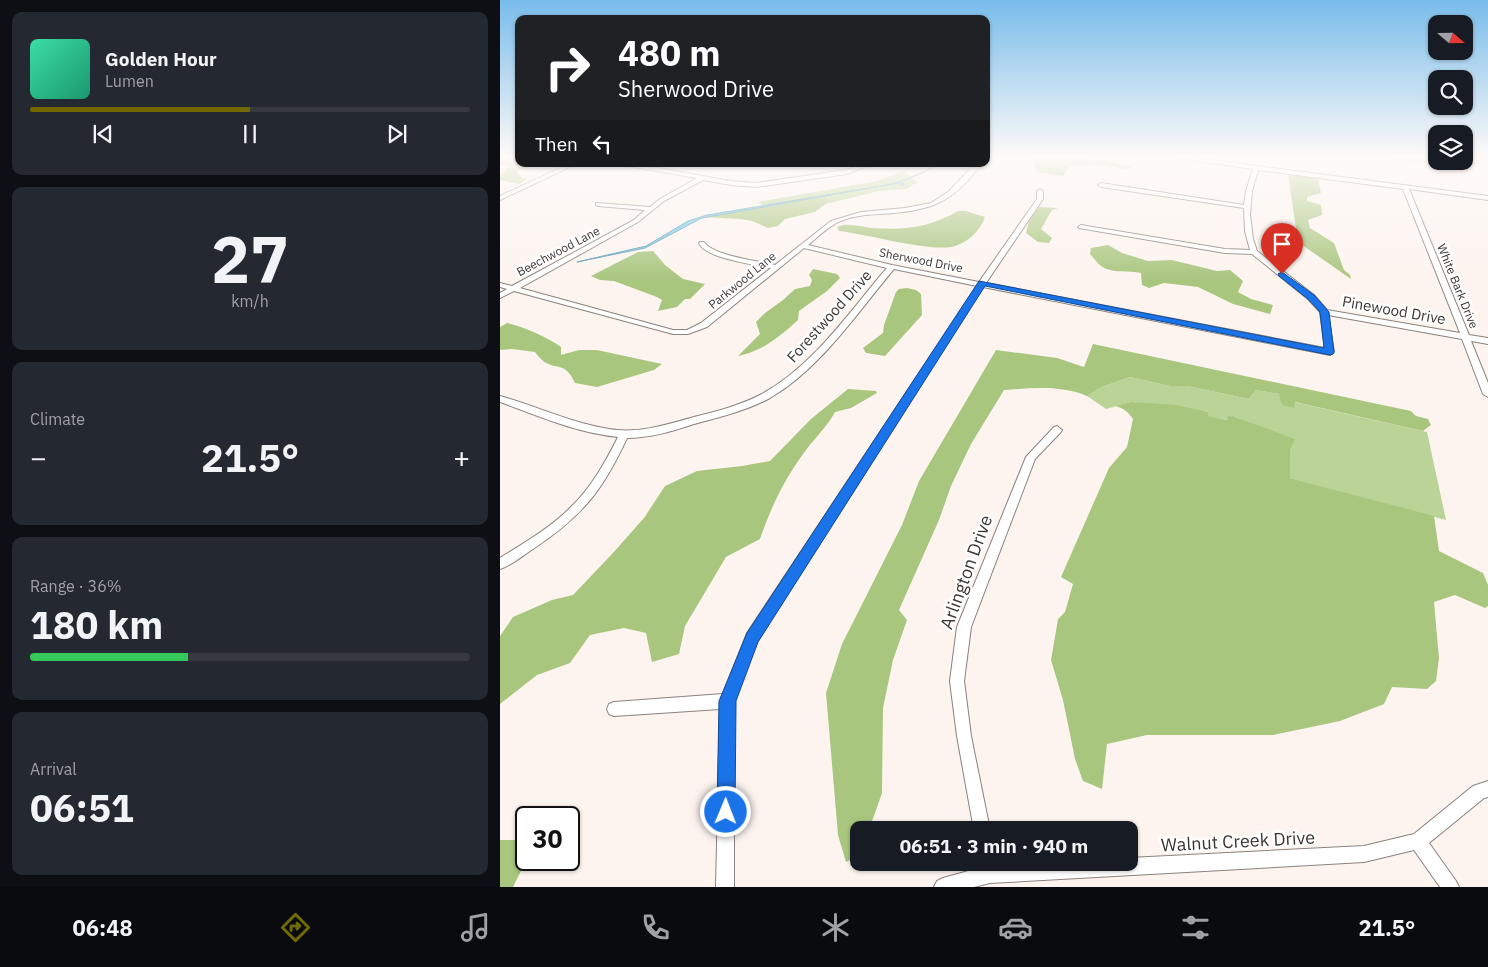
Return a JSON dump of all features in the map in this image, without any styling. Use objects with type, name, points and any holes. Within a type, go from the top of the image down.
[{"type":"street","name":"Beechwood Lane","points":[[500,296],[628,226],[667,197]]},
{"type":"street","name":"Parkwood Lane","points":[[500,285],[682,333],[695,330],[704,325],[833,222],[845,216],[862,212],[914,209],[934,204],[946,197]]},
{"type":"street","points":[[724,887],[728,701],[752,638],[982,283],[1040,197]]},
{"type":"street","points":[[1187,197],[1248,207]]},
{"type":"street","points":[[1249,197],[1248,232],[1249,242],[1254,252],[1311,297],[1324,312]]},
{"type":"street","name":"White Bark Drive","points":[[1410,197],[1488,394]]},
{"type":"street","points":[[598,204],[651,209]]},
{"type":"street","points":[[1082,227],[1225,251],[1254,252]]},
{"type":"street","points":[[702,244],[704,247],[725,256],[776,267]]},
{"type":"street","name":"Sherwood Drive","points":[[802,246],[892,266],[1330,352],[1324,312]]},
{"type":"street","name":"Forestwood Drive","points":[[501,401],[590,428],[624,434],[674,427],[727,412],[774,391],[793,377],[814,358],[892,266]]},
{"type":"street","name":"Pinewood Drive","points":[[1324,312],[1488,341]]},
{"type":"street","name":"Arlington Drive","points":[[980,821],[964,736],[956,681],[964,627],[1031,457],[1057,430]]},
{"type":"street","points":[[500,564],[566,519],[589,494],[610,465],[624,434]]},
{"type":"street","points":[[614,709],[728,701]]},
{"type":"street","name":"Walnut Creek Drive","points":[[1138,862],[1364,854],[1418,841],[1479,792],[1488,789]]},
{"type":"street","points":[[1418,841],[1450,887]]},
{"type":"street","name":"Walnut Creek Drive","points":[[943,887],[982,871]]},
{"type":"green space","points":[[784,197],[853,197],[814,207],[769,209],[758,202]]},
{"type":"green space","points":[[823,197],[829,201],[815,212],[785,219],[778,226],[768,228],[752,221],[703,217]]},
{"type":"green space","points":[[1291,197],[1307,197],[1307,201],[1321,205],[1322,215],[1308,220],[1310,228],[1334,243],[1344,270],[1350,275],[1351,279],[1298,242]]},
{"type":"green space","points":[[1039,207],[1058,208],[1052,210],[1041,229],[1052,238],[1049,243],[1038,242],[1026,233],[1029,221]]},
{"type":"green space","points":[[958,211],[966,211],[985,217],[970,238],[955,246],[932,247],[916,245],[839,231],[837,227],[850,225],[896,229],[916,227],[937,221]]},
{"type":"green space","points":[[1108,245],[1122,253],[1148,261],[1172,260],[1217,271],[1230,270],[1243,281],[1238,292],[1251,299],[1273,305],[1270,314],[1233,304],[1198,287],[1164,283],[1149,288],[1142,285],[1141,273],[1115,271],[1105,268],[1090,254],[1091,248]]},
{"type":"green space","points":[[653,251],[665,265],[683,279],[705,284],[690,299],[685,299],[677,307],[658,311],[662,300],[657,297],[614,281],[600,280],[591,276],[638,252]]},
{"type":"green space","points":[[813,269],[837,274],[840,278],[827,291],[799,311],[798,320],[777,338],[755,351],[738,356],[760,334],[756,322],[765,313],[795,289],[810,286],[812,280],[809,275]]},
{"type":"green space","points":[[899,289],[916,290],[921,294],[922,315],[885,356],[866,353],[863,348],[883,333],[896,292]]},
{"type":"green space","points":[[507,323],[521,327],[555,343],[561,347],[561,355],[579,350],[597,350],[662,364],[654,370],[597,387],[575,383],[567,371],[548,364],[535,352],[512,349],[500,350],[500,327]]},
{"type":"green space","points":[[1093,344],[1411,411],[1416,416],[1428,419],[1431,425],[1423,431],[1295,402],[1294,408],[1282,405],[1279,394],[1256,390],[1249,399],[1187,386],[1170,386],[1130,377],[1102,387],[1087,396],[1057,389],[1004,390],[971,444],[951,486],[939,520],[899,610],[907,620],[893,660],[883,708],[882,793],[872,821],[850,821],[850,860],[846,862],[838,835],[826,693],[842,644],[902,525],[919,481],[996,350],[1057,358],[1084,367]]},
{"type":"green space","points":[[1130,377],[1170,386],[1187,386],[1249,399],[1256,390],[1279,394],[1294,407],[1294,402],[1427,432],[1446,520],[1290,478],[1290,452],[1293,445],[1236,417],[1228,420],[1207,416],[1208,412],[1131,402],[1106,409],[1087,396],[1102,387]]},
{"type":"green space","points":[[848,389],[876,391],[877,393],[851,408],[835,412],[809,446],[793,468],[780,491],[760,539],[726,557],[685,626],[679,654],[652,662],[646,633],[624,628],[590,635],[570,663],[537,675],[500,704],[500,636],[513,617],[552,600],[573,595],[644,518],[665,486],[697,471],[770,461],[811,419]]},
{"type":"green space","points":[[1131,402],[1176,405],[1208,412],[1208,416],[1227,420],[1228,416],[1235,417],[1295,439],[1290,452],[1290,478],[1434,516],[1439,551],[1483,573],[1488,585],[1488,606],[1485,608],[1455,595],[1434,602],[1439,658],[1436,681],[1427,689],[1392,687],[1384,704],[1340,721],[1273,735],[1147,735],[1107,744],[1102,789],[1083,781],[1075,759],[1063,700],[1051,660],[1058,619],[1065,612],[1073,584],[1061,577],[1109,468],[1127,447],[1133,419],[1126,411],[1115,406]]},
{"type":"green space","points":[[500,840],[515,840],[515,871],[521,871],[513,887],[500,887]]},
{"type":"water","points":[[816,197],[702,218],[645,248],[577,262],[646,246],[688,221],[707,215]]},
{"type":"route","points":[[726,812],[728,701],[752,638],[982,283],[1330,352],[1324,312],[1311,297],[1282,274]]}]
